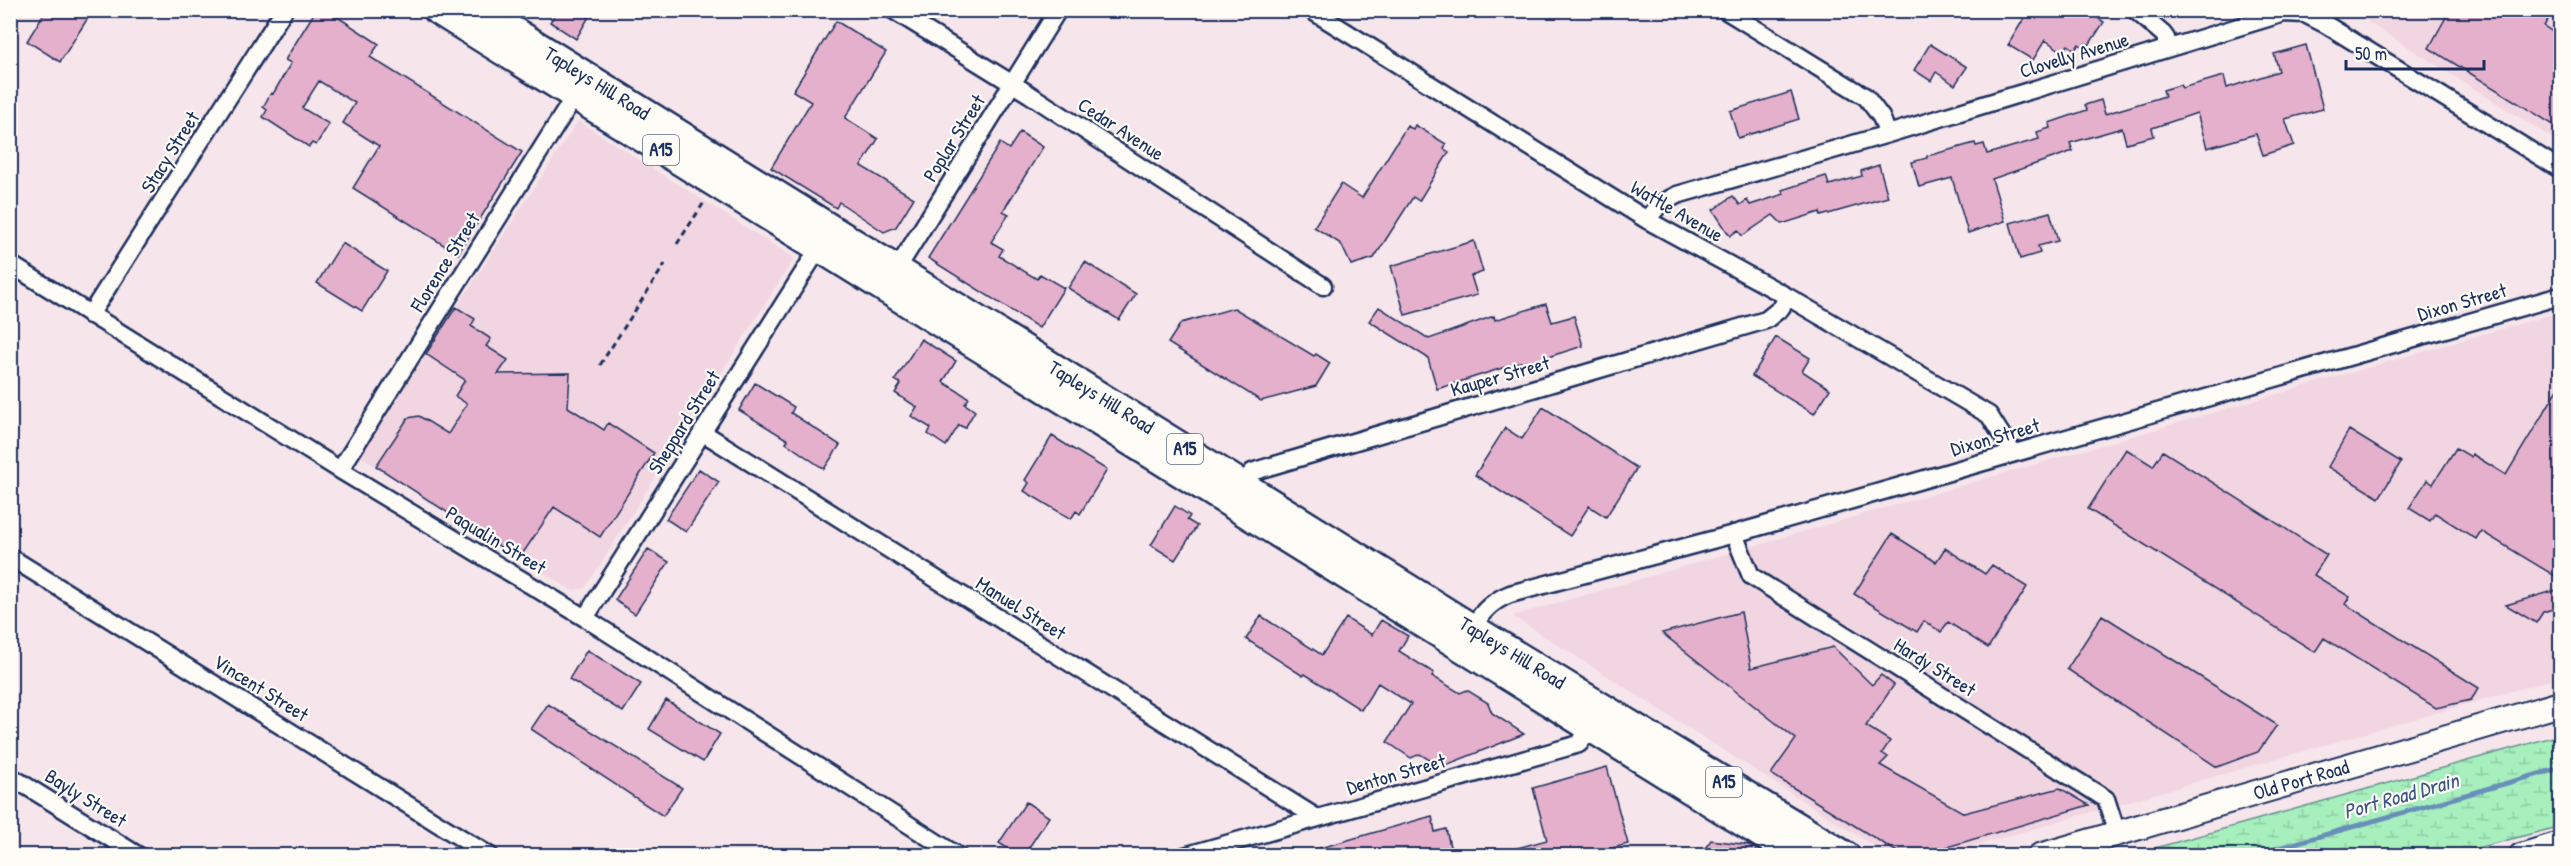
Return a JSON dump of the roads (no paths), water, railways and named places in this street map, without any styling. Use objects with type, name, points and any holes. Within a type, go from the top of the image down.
[{"type":"main road","name":"Tapleys Hill Road","points":[[436,10],[581,87],[1596,717],[1846,855]]},
{"type":"main road","name":"Tapleys Hill Road","points":[[480,10],[581,87],[819,248],[891,279]]},
{"type":"main road","name":"Old Port Road","points":[[2040,855],[2560,704]]},
{"type":"main road","name":"Tapleys Hill Road","points":[[1596,717],[1758,831],[1797,855]]},
{"type":"main road","points":[[1758,831],[1770,855]]},
{"type":"main road","points":[[2521,855],[2560,844]]},
{"type":"street","name":"Stacy Street","points":[[90,315],[284,10]]},
{"type":"street","name":"Cedar Avenue","points":[[894,10],[1323,286]]},
{"type":"street","name":"Poplar Street","points":[[891,279],[1059,10]]},
{"type":"street","name":"Wattle Avenue","points":[[1311,10],[1647,220],[1788,297],[1989,415],[2013,453]]},
{"type":"street","points":[[1725,10],[1866,97],[1881,117],[1888,134]]},
{"type":"street","points":[[2135,10],[2163,34],[2166,38],[2166,48]]},
{"type":"street","name":"Clovelly Avenue","points":[[1647,220],[1660,204],[1677,195],[1888,134],[2284,13],[2305,14],[2325,24],[2560,169]]},
{"type":"street","name":"Florence Street","points":[[340,470],[581,87]]},
{"type":"street","name":"Sheppard Street","points":[[585,618],[819,248]]},
{"type":"street","name":"Paqualin Street","points":[[10,264],[340,470],[585,618],[958,855]]},
{"type":"street","name":"Dixon Street","points":[[1467,637],[1485,609],[1495,600],[1510,594],[1734,534],[2560,296]]},
{"type":"street","name":"Kauper Street","points":[[1237,493],[1252,472],[1766,320],[1781,308],[1788,297]]},
{"type":"street","name":"Manuel Street","points":[[702,432],[1317,818]]},
{"type":"street","name":"Hardy Street","points":[[1734,534],[1750,576],[2106,799],[2117,833]]},
{"type":"street","name":"Vincent Street","points":[[10,557],[490,855]]},
{"type":"street","name":"Denton Street","points":[[1184,855],[1579,744],[1596,717]]},
{"type":"street","name":"Bayly Street","points":[[10,776],[139,855]]},
{"type":"waterway","name":"Port Road Drain","points":[[2250,856],[2560,768]]}]
